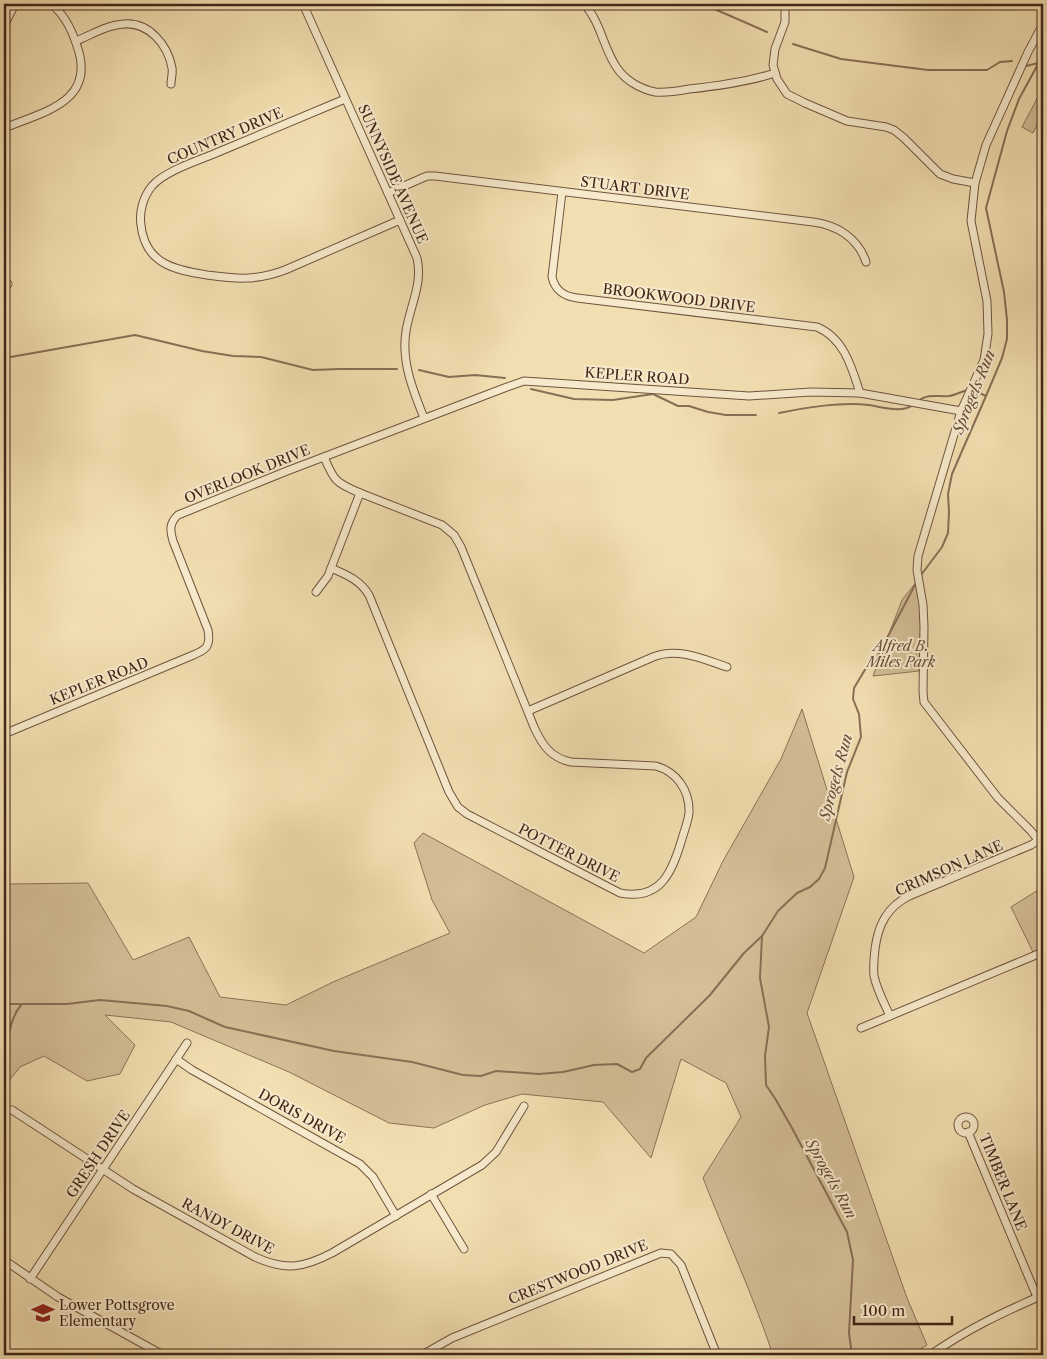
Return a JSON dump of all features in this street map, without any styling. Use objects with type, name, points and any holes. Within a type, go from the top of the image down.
[{"type":"street","points":[[4,26],[15,4]]},
{"type":"street","points":[[4,128],[58,106],[71,96],[77,87],[81,74],[81,61],[76,41],[66,20],[51,4]]},
{"type":"street","name":"SUNNYSIDE AVENUE","points":[[303,4],[413,248],[418,266],[416,292],[406,330],[405,350],[410,381],[424,418]]},
{"type":"street","points":[[584,4],[593,16],[616,67],[631,81],[644,89],[655,92],[679,90],[749,80],[775,73]]},
{"type":"street","points":[[785,4],[784,26],[774,52],[775,73],[780,85],[792,98],[847,121],[894,130],[940,174],[953,179],[975,183]]},
{"type":"street","points":[[76,41],[118,25],[127,24],[143,27],[157,37],[165,48],[172,69],[171,84]]},
{"type":"street","points":[[1041,843],[998,798],[924,702],[924,627],[921,588],[917,570],[920,548],[961,411],[984,360],[989,325],[987,301],[971,221],[975,183],[986,144],[1028,52],[1043,24]]},
{"type":"street","name":"COUNTRY DRIVE","points":[[345,98],[161,178],[149,191],[143,203],[140,222],[144,238],[152,253],[174,269],[230,278],[254,279],[270,276],[285,270],[400,220]]},
{"type":"street","name":"STUART DRIVE","points":[[388,193],[427,176],[435,176],[827,224],[839,229],[852,239],[863,253],[866,262]]},
{"type":"street","name":"BROOKWOOD DRIVE","points":[[562,192],[552,277],[555,286],[562,294],[576,298],[817,327],[828,332],[838,341],[847,357],[860,394]]},
{"type":"street","name":"KEPLER ROAD","points":[[324,457],[524,381],[749,396],[811,392],[860,394],[961,411]]},
{"type":"street","name":"POTTER DRIVE","points":[[324,457],[329,471],[337,482],[360,493],[437,522],[454,535],[461,547],[542,745],[552,754],[563,760],[576,763],[656,766],[668,771],[680,782],[688,802],[688,818],[673,867],[666,878],[657,887],[644,893],[631,894],[614,890],[467,814],[458,806],[449,792],[369,595],[362,585],[353,578],[331,568]]},
{"type":"street","name":"OVERLOOK DRIVE","points":[[203,651],[209,642],[208,630],[173,541],[170,529],[173,521],[178,515],[324,457]]},
{"type":"street","points":[[316,592],[331,568],[360,493]]},
{"type":"street","name":"KEPLER ROAD","points":[[4,734],[203,651]]},
{"type":"street","points":[[528,711],[666,652],[682,652],[727,667]]},
{"type":"street","name":"CRIMSON LANE","points":[[890,1016],[877,986],[873,970],[878,931],[883,919],[892,907],[909,896],[1041,843]]},
{"type":"street","points":[[861,1028],[1043,952]]},
{"type":"street","name":"GRESH DRIVE","points":[[30,1279],[187,1043]]},
{"type":"street","name":"DORIS DRIVE","points":[[176,1059],[192,1070],[360,1164],[373,1177],[396,1216]]},
{"type":"street","name":"RANDY DRIVE","points":[[12,1110],[133,1189],[255,1257],[283,1266],[299,1266],[312,1263],[396,1216],[490,1159],[524,1106]]},
{"type":"street","name":"TIMBER LANE","points":[[968,1132],[1040,1296]]},
{"type":"street","points":[[431,1194],[464,1250]]},
{"type":"street","name":"CRESTWOOD DRIVE","points":[[422,1355],[452,1338],[661,1252],[671,1254],[681,1265],[717,1355]]},
{"type":"street","points":[[4,1260],[68,1303],[163,1355]]},
{"type":"street","points":[[930,1355],[977,1325],[1040,1296]]},
{"type":"green space","points":[[1039,95],[1043,97],[1043,113],[1033,133],[1022,127]]},
{"type":"green space","name":"Alfred B. Miles Park","points":[[917,581],[921,613],[919,671],[873,676],[902,600]]},
{"type":"green space","points":[[802,709],[854,877],[807,1013],[907,1298],[927,1345],[911,1355],[773,1355],[703,1178],[741,1117],[726,1083],[681,1059],[651,1158],[603,1102],[522,1094],[485,1105],[434,1128],[389,1123],[289,1072],[171,1022],[105,1015],[135,1045],[120,1074],[87,1081],[44,1056],[20,1067],[4,1087],[4,876],[9,884],[88,883],[133,960],[189,937],[220,997],[286,1005],[333,982],[450,933],[432,900],[414,843],[423,833],[644,953],[696,917],[723,861],[781,759]]},
{"type":"green space","points":[[1043,887],[1043,948],[1033,952],[1011,907]]},
{"type":"waterway","points":[[703,4],[767,32]]},
{"type":"waterway","points":[[793,44],[841,59],[928,70],[987,70],[1000,62],[1012,61]]},
{"type":"waterway","name":"Sprogels Run","points":[[921,575],[942,547],[948,533],[948,494],[952,474],[1002,358],[1007,339],[1004,292],[986,208],[1007,131],[1019,99],[1043,55]]},
{"type":"waterway","points":[[1026,66],[1038,63]]},
{"type":"waterway","points":[[5,358],[135,335],[202,351],[233,356],[261,357],[313,370],[397,369]]},
{"type":"waterway","points":[[419,370],[449,377],[475,375],[505,378]]},
{"type":"waterway","points":[[531,389],[574,399],[613,400],[653,394],[678,406],[689,406],[726,415],[756,415]]},
{"type":"waterway","points":[[918,401],[926,397],[949,396],[968,390]]},
{"type":"waterway","points":[[973,390],[986,396]]},
{"type":"waterway","points":[[779,413],[813,407],[858,404],[904,409],[914,404]]},
{"type":"waterway","name":"Sprogels Run","points":[[852,1355],[849,1333],[853,1260],[847,1232],[792,1128],[766,1085],[765,1056],[769,1027],[760,978],[762,936],[778,911],[797,893],[810,887],[819,879],[825,868],[847,772],[861,737],[859,714],[853,699],[854,688],[866,668],[877,657],[916,583]]},
{"type":"waterway","points":[[4,1004],[67,1004],[100,1000],[167,1006],[189,1011],[225,1027],[334,1051],[412,1062],[463,1075],[481,1076],[496,1071],[539,1074],[563,1072],[594,1065],[617,1064],[632,1072],[640,1069],[646,1058],[710,995],[744,953],[762,936]]},
{"type":"waterway","points":[[4,1060],[11,1025],[21,1005]]},
{"type":"place","name":"Lower Pottsgrove Elementary","points":[[43,1313]]}]
